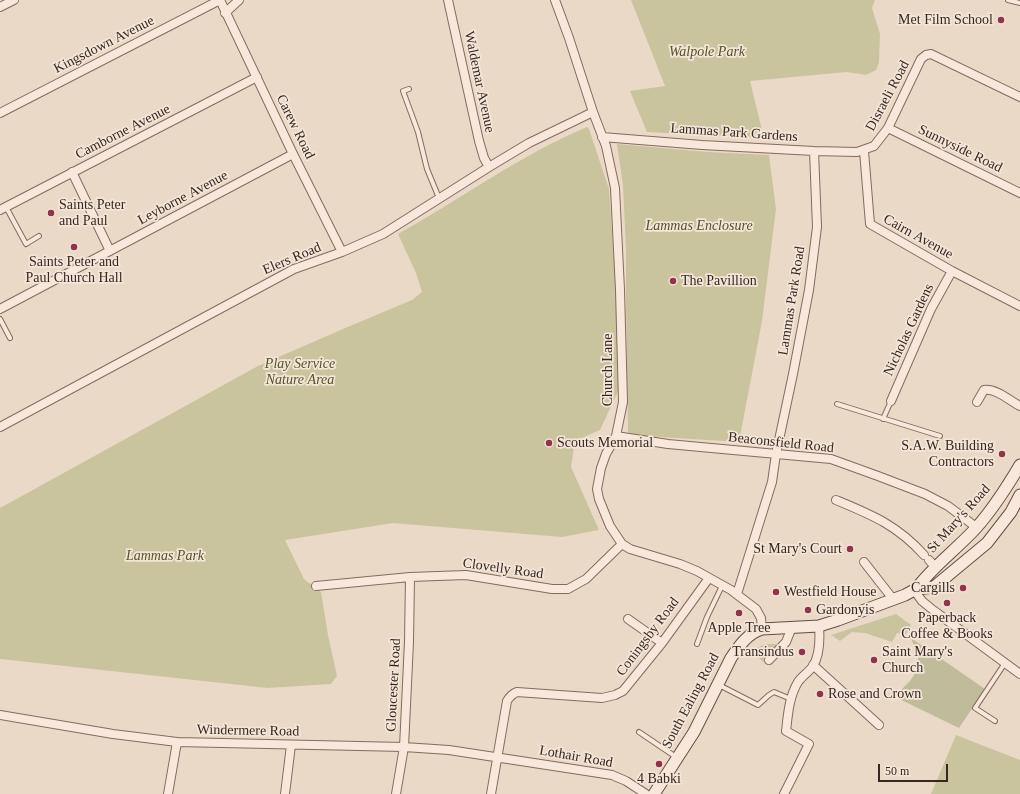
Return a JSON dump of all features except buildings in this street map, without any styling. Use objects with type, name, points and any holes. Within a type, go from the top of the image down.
[{"type":"main road","name":"St Mary's Road","points":[[915,590],[925,577],[930,561],[976,527],[1004,491],[1020,465]]},
{"type":"main road","name":"St Mary's Road","points":[[762,629],[819,626],[915,590],[934,587],[987,543],[1011,512],[1020,495]]},
{"type":"main road","name":"South Ealing Road","points":[[654,794],[694,732],[731,658],[737,649],[755,632],[762,629]]},
{"type":"street","points":[[0,8],[14,0]]},
{"type":"street","name":"Carew Road","points":[[220,0],[293,154],[342,252]]},
{"type":"street","name":"Kingsdown Avenue","points":[[0,113],[220,0]]},
{"type":"street","points":[[225,13],[238,0]]},
{"type":"street","name":"Waldemar Avenue","points":[[448,0],[479,141],[484,158],[489,167]]},
{"type":"street","name":"Church Lane","points":[[555,0],[606,146],[614,188],[620,290],[623,402],[616,436],[606,454],[601,468],[597,490],[604,514],[615,535],[622,544]]},
{"type":"street","name":"Disraeli Road","points":[[864,151],[874,146],[888,128],[921,59],[926,54],[937,56],[1020,97]]},
{"type":"street","name":"Camborne Avenue","points":[[3,208],[257,77]]},
{"type":"street","name":"Elers Road","points":[[0,427],[294,269],[342,252],[383,234],[489,167],[546,134],[593,112]]},
{"type":"street","name":"Sunnyside Road","points":[[888,128],[1020,193]]},
{"type":"street","name":"Lammas Park Gardens","points":[[602,137],[702,145],[814,151],[864,151]]},
{"type":"street","name":"Lammas Park Road","points":[[737,594],[772,482],[776,454],[794,374],[809,290],[817,226],[814,151]]},
{"type":"street","name":"Cairn Avenue","points":[[864,151],[870,224],[952,271],[1020,306]]},
{"type":"street","name":"Leyborne Avenue","points":[[0,310],[293,154]]},
{"type":"street","points":[[72,172],[110,251]]},
{"type":"street","name":"Nicholas Gardens","points":[[891,401],[931,309],[952,271]]},
{"type":"street","points":[[977,402],[984,390],[987,390],[993,391],[1020,406]]},
{"type":"street","name":"Beaconsfield Road","points":[[616,436],[668,444],[831,459],[925,494],[948,506],[976,527]]},
{"type":"street","points":[[836,500],[870,514],[888,524],[914,543],[930,561]]},
{"type":"street","points":[[622,544],[630,549],[680,564],[737,594],[756,609],[761,618],[762,629]]},
{"type":"street","name":"Clovelly Road","points":[[316,586],[410,577],[466,575],[552,589],[568,589],[586,579],[622,544]]},
{"type":"street","points":[[864,562],[893,599]]},
{"type":"street","name":"Gloucester Road","points":[[396,794],[404,746],[409,642],[410,577]]},
{"type":"street","name":"Coningsby Road","points":[[497,757],[507,701],[513,694],[517,692],[602,698],[615,695],[623,691],[662,643],[709,578]]},
{"type":"street","points":[[915,590],[922,601],[933,610],[1020,674]]},
{"type":"street","points":[[628,619],[662,643]]},
{"type":"street","points":[[784,794],[809,744],[786,731],[791,699],[798,682],[813,665],[818,653],[820,636],[819,626]]},
{"type":"street","points":[[769,660],[786,642],[792,628]]},
{"type":"street","points":[[813,665],[879,728]]},
{"type":"street","name":"Windermere Road","points":[[0,715],[177,742],[404,746],[449,750],[497,757]]},
{"type":"street","points":[[168,794],[177,742]]},
{"type":"street","points":[[285,794],[292,745]]},
{"type":"street","points":[[491,794],[497,757]]},
{"type":"street","name":"Lothair Road","points":[[497,757],[612,775],[626,781],[646,794]]},
{"type":"lane","points":[[1008,0],[1020,3]]},
{"type":"lane","points":[[409,89],[403,91],[418,132],[427,169],[439,198]]},
{"type":"lane","points":[[3,208],[26,244],[39,236]]},
{"type":"lane","points":[[0,319],[10,338]]},
{"type":"lane","points":[[883,419],[891,401]]},
{"type":"lane","points":[[837,404],[940,436]]},
{"type":"lane","points":[[697,644],[707,617],[722,586]]},
{"type":"lane","points":[[994,721],[975,708],[1005,663]]},
{"type":"lane","points":[[717,684],[758,705],[774,692],[791,699]]},
{"type":"lane","points":[[639,732],[678,758]]},
{"type":"green space","name":"Walpole Park","points":[[631,0],[875,0],[872,8],[880,34],[879,62],[876,70],[866,75],[847,72],[750,81],[764,138],[647,132],[630,91],[665,86]]},
{"type":"green space","name":"Lammas Park","points":[[587,127],[589,129],[609,189],[619,327],[619,389],[600,430],[575,441],[571,467],[599,530],[562,537],[393,523],[285,540],[304,579],[321,592],[337,676],[331,684],[268,688],[0,659],[0,508],[258,366],[412,300],[422,292],[416,273],[398,234],[514,164],[562,138]]},
{"type":"green space","name":"Lammas Enclosure","points":[[617,144],[708,152],[769,155],[776,209],[762,321],[739,442],[628,435],[626,249],[623,186]]},
{"type":"green space","points":[[896,614],[911,625],[906,634],[897,633],[892,642],[865,633],[852,632],[840,641],[831,635]]},
{"type":"green space","points":[[765,644],[775,644],[779,647],[763,662],[751,651]]},
{"type":"green space","points":[[956,735],[1020,760],[1020,794],[931,794]]},
{"type":"shaded area","points":[[911,638],[985,689],[959,728],[889,694],[901,690],[910,681],[918,669],[918,656]]},
{"type":"place","name":"Met Film School","points":[[1001,20]]},
{"type":"place","name":"Saints Peter and Paul","points":[[51,213]]},
{"type":"place","name":"Saints Peter and Paul Church Hall","points":[[74,247]]},
{"type":"place","name":"The Pavillion","points":[[673,281]]},
{"type":"place","name":"Scouts Memorial","points":[[549,443]]},
{"type":"place","name":"S.A.W. Building Contractors","points":[[1002,454]]},
{"type":"place","name":"St Mary's Court","points":[[850,549]]},
{"type":"place","name":"Cargills","points":[[963,588]]},
{"type":"place","name":"Westfield House","points":[[776,592]]},
{"type":"place","name":"Paperback Coffee & Books","points":[[947,603]]},
{"type":"place","name":"Gardonyis","points":[[808,610]]},
{"type":"place","name":"Apple Tree","points":[[739,613]]},
{"type":"place","name":"Transindus","points":[[802,652]]},
{"type":"place","name":"Saint Mary's Church","points":[[874,660]]},
{"type":"place","name":"Rose and Crown","points":[[820,694]]},
{"type":"place","name":"4 Babki","points":[[659,764]]},
{"type":"park label","name":"Play Service Nature Area","points":[[300,372]]}]
